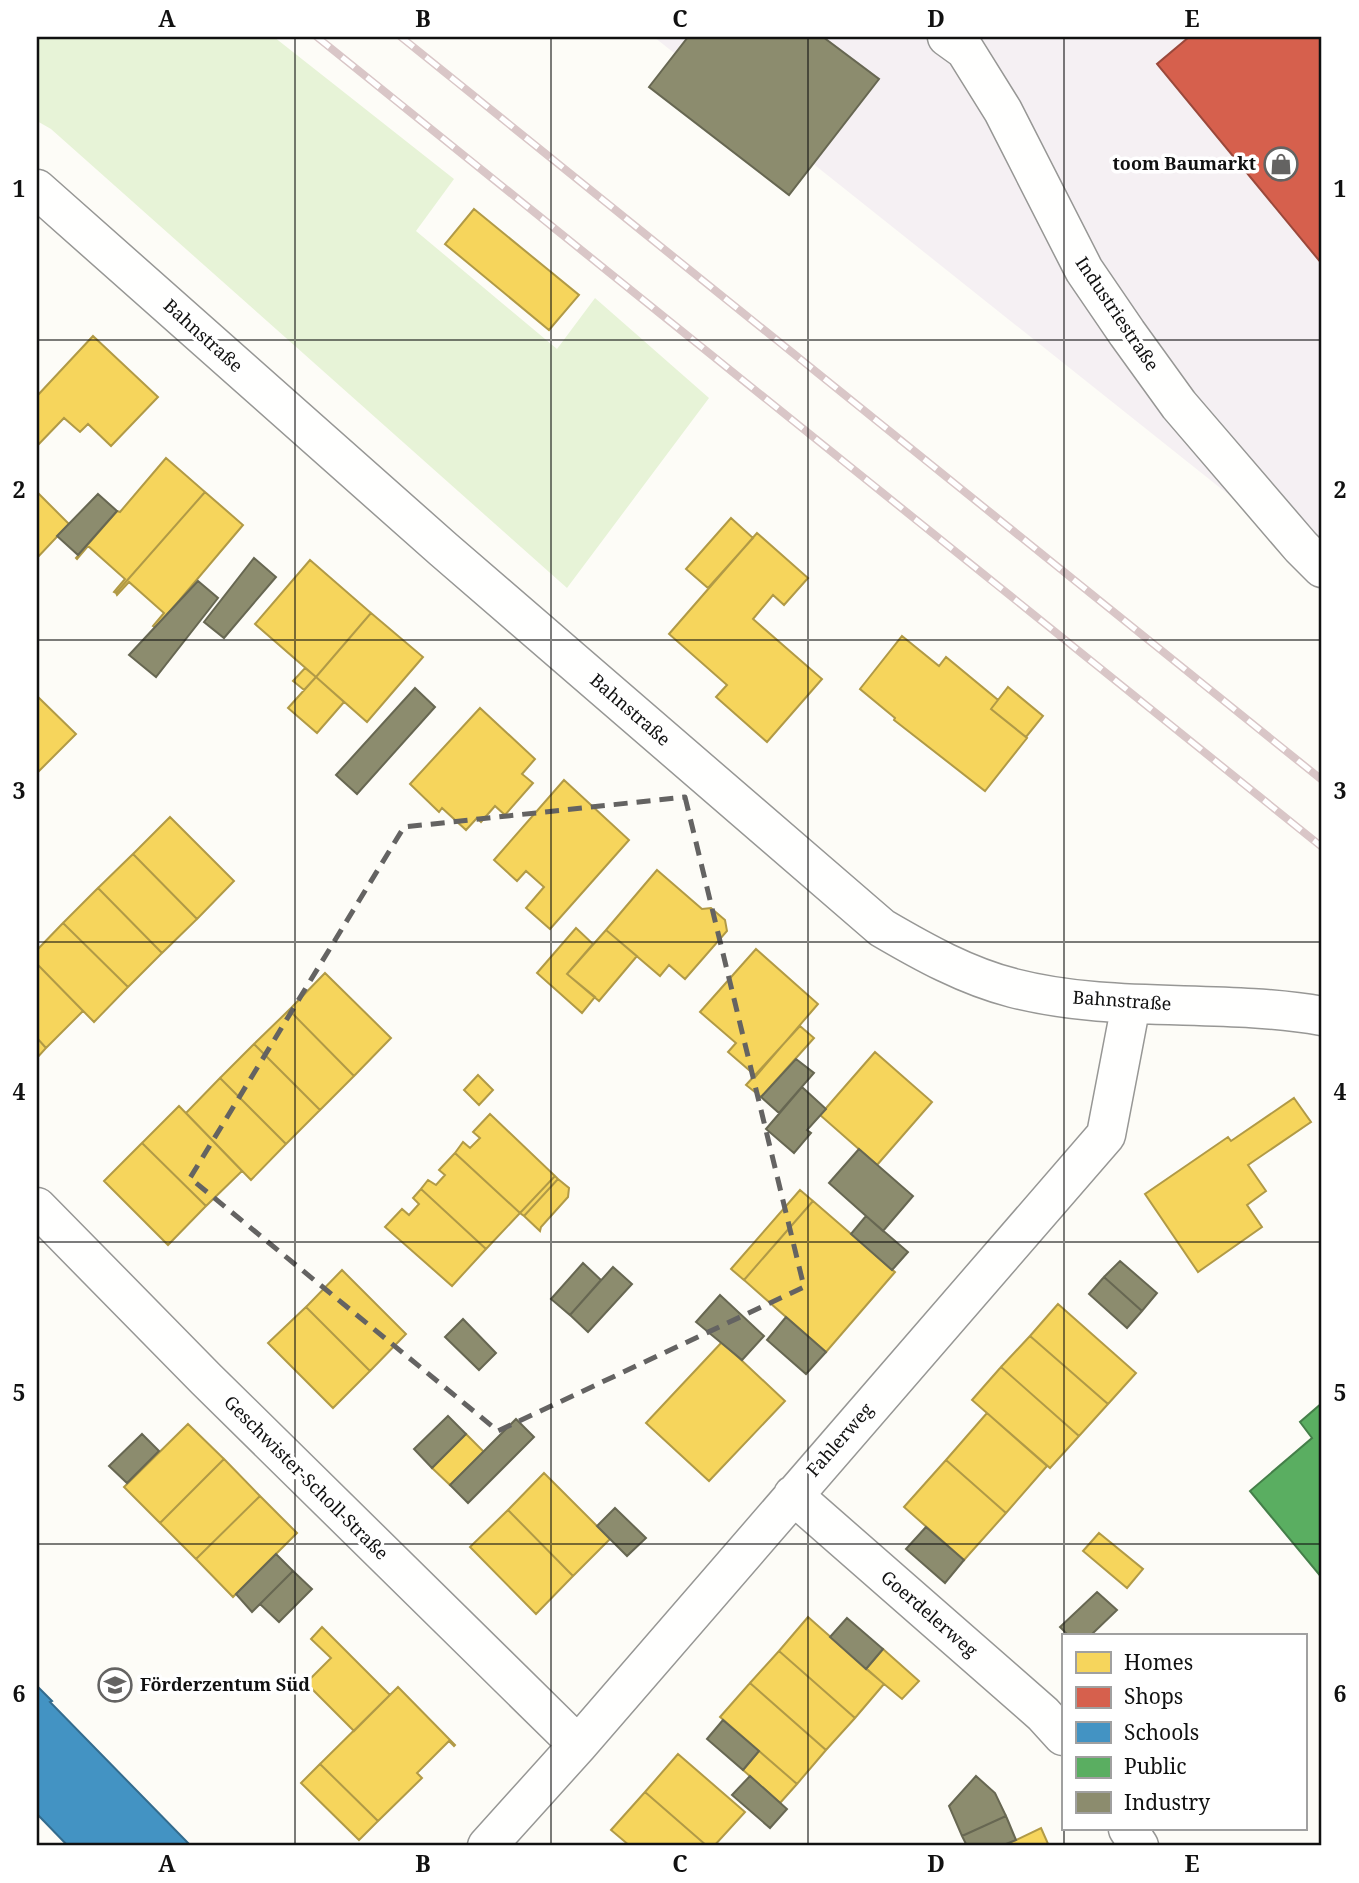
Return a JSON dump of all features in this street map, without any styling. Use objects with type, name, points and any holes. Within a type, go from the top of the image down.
[{"type":"street","name":"Industriestraße","points":[[965,41],[1084,270],[1127,334],[1179,405],[1322,568]]},
{"type":"street","name":"Bahnstraße","points":[[37,189],[433,540],[882,928],[965,972],[1014,988],[1131,1004],[1257,1007],[1322,1016]]},
{"type":"street","name":"Fahlerweg","points":[[487,1846],[578,1745],[1106,1135],[1131,1004]]},
{"type":"street","name":"Geschwister-Scholl-Straße","points":[[37,1207],[206,1379],[578,1745]]},
{"type":"street","name":"Goerdelerweg","points":[[793,1495],[1043,1714],[1062,1734]]},
{"type":"street","points":[[1129,1830],[1139,1846]]},
{"type":"highlighted area","points":[[685,797],[804,1287],[498,1431],[190,1178],[404,827]]},
{"type":"shaded area","points":[[654,37],[1322,37],[1322,569]]},
{"type":"green space","points":[[37,37],[274,37],[454,179],[416,231],[557,349],[595,298],[709,398],[567,588],[51,129],[37,121]]},
{"type":"building: Homes","points":[[474,209],[579,295],[549,330],[445,244]]},
{"type":"building: Homes","points":[[93,336],[158,397],[111,446],[88,424],[80,432],[64,418],[37,446],[37,396]]},
{"type":"building: Homes","points":[[166,458],[205,492],[116,593],[114,592],[125,579],[88,546],[76,558]]},
{"type":"building: Homes","points":[[37,492],[69,524],[37,558]]},
{"type":"building: Homes","points":[[205,492],[243,525],[156,628],[153,626],[164,613],[129,582],[117,595],[116,593]]},
{"type":"building: Homes","points":[[731,518],[753,538],[708,588],[686,569]]},
{"type":"building: Homes","points":[[757,533],[808,578],[784,605],[773,595],[753,619],[822,679],[767,742],[716,697],[727,685],[669,634]]},
{"type":"building: Homes","points":[[310,560],[371,613],[316,677],[255,624]]},
{"type":"building: Homes","points":[[371,613],[423,657],[367,722],[316,677]]},
{"type":"building: Homes","points":[[902,636],[939,666],[946,657],[998,700],[991,709],[1027,738],[985,791],[894,720],[895,718],[860,689]]},
{"type":"building: Homes","points":[[305,668],[316,677],[304,690],[293,681]]},
{"type":"building: Homes","points":[[316,677],[344,702],[317,733],[288,708]]},
{"type":"building: Homes","points":[[1008,687],[1043,716],[1026,737],[991,709]]},
{"type":"building: Homes","points":[[37,696],[76,734],[37,773]]},
{"type":"building: Homes","points":[[480,708],[535,759],[522,774],[533,783],[505,815],[495,806],[481,822],[477,818],[466,830],[442,808],[439,812],[410,784]]},
{"type":"building: Homes","points":[[564,780],[629,840],[550,929],[526,908],[544,887],[526,871],[517,881],[494,860]]},
{"type":"building: Homes","points":[[170,817],[234,881],[197,919],[133,854]]},
{"type":"building: Homes","points":[[133,854],[197,919],[162,953],[98,888]]},
{"type":"building: Homes","points":[[657,870],[702,909],[711,908],[725,920],[727,931],[685,979],[669,965],[660,976],[606,930]]},
{"type":"building: Homes","points":[[98,888],[162,953],[128,987],[63,923]]},
{"type":"building: Homes","points":[[63,923],[128,987],[94,1022],[37,964],[37,950]]},
{"type":"building: Homes","points":[[576,928],[593,944],[567,974],[595,997],[582,1013],[537,973]]},
{"type":"building: Homes","points":[[606,930],[637,956],[599,1001],[567,974]]},
{"type":"building: Homes","points":[[756,949],[818,1004],[756,1076],[728,1052],[736,1043],[700,1012]]},
{"type":"building: Homes","points":[[37,964],[83,1011],[46,1048],[37,1038]]},
{"type":"building: Homes","points":[[325,973],[391,1038],[354,1076],[289,1010]]},
{"type":"building: Homes","points":[[289,1010],[354,1076],[320,1110],[254,1044]]},
{"type":"building: Homes","points":[[800,1026],[814,1038],[761,1097],[746,1085]]},
{"type":"building: Homes","points":[[37,1038],[46,1048],[37,1058]]},
{"type":"building: Homes","points":[[254,1044],[320,1110],[286,1144],[220,1078]]},
{"type":"building: Homes","points":[[875,1052],[932,1102],[877,1165],[820,1115]]},
{"type":"building: Homes","points":[[478,1075],[493,1090],[479,1105],[464,1090]]},
{"type":"building: Homes","points":[[220,1078],[286,1144],[251,1180],[186,1113]]},
{"type":"building: Homes","points":[[1294,1098],[1311,1122],[1248,1165],[1266,1191],[1247,1205],[1262,1227],[1198,1272],[1145,1194],[1228,1137],[1231,1141]]},
{"type":"building: Homes","points":[[179,1106],[242,1171],[206,1206],[142,1143]]},
{"type":"building: Homes","points":[[490,1114],[555,1176],[520,1213],[455,1153],[463,1142],[470,1148],[480,1138],[473,1132]]},
{"type":"building: Homes","points":[[142,1143],[206,1206],[168,1245],[104,1181]]},
{"type":"building: Homes","points":[[455,1153],[520,1213],[486,1249],[421,1189],[428,1180],[436,1185],[445,1175],[439,1170]]},
{"type":"building: Homes","points":[[555,1176],[558,1179],[524,1216],[520,1213]]},
{"type":"building: Homes","points":[[558,1179],[569,1188],[568,1197],[540,1231],[524,1216]]},
{"type":"building: Homes","points":[[421,1189],[486,1249],[452,1286],[385,1227],[402,1209],[409,1215],[419,1204],[413,1198]]},
{"type":"building: Homes","points":[[800,1190],[813,1201],[744,1280],[731,1269]]},
{"type":"building: Homes","points":[[813,1201],[895,1272],[826,1352],[744,1280]]},
{"type":"building: Homes","points":[[342,1270],[406,1334],[370,1371],[306,1307]]},
{"type":"building: Homes","points":[[1058,1304],[1136,1373],[1108,1404],[1030,1336]]},
{"type":"building: Homes","points":[[306,1307],[370,1371],[333,1408],[268,1343]]},
{"type":"building: Homes","points":[[1030,1336],[1108,1404],[1079,1436],[1001,1367]]},
{"type":"building: Homes","points":[[722,1342],[785,1401],[709,1481],[646,1423]]},
{"type":"building: Homes","points":[[1001,1367],[1079,1436],[1050,1468],[972,1400]]},
{"type":"building: Homes","points":[[987,1413],[1047,1466],[1006,1513],[946,1460]]},
{"type":"building: Homes","points":[[188,1424],[224,1459],[160,1523],[124,1487]]},
{"type":"building: Homes","points":[[466,1434],[484,1452],[450,1485],[432,1468]]},
{"type":"building: Homes","points":[[224,1459],[260,1496],[196,1559],[160,1523]]},
{"type":"building: Homes","points":[[946,1460],[1006,1513],[964,1560],[904,1507]]},
{"type":"building: Homes","points":[[544,1473],[610,1539],[573,1576],[508,1510]]},
{"type":"building: Homes","points":[[260,1496],[297,1533],[233,1597],[196,1559]]},
{"type":"building: Homes","points":[[508,1510],[573,1576],[536,1614],[470,1547]]},
{"type":"building: Homes","points":[[1099,1533],[1143,1569],[1127,1588],[1083,1551]]},
{"type":"building: Homes","points":[[808,1617],[884,1684],[855,1718],[779,1651]]},
{"type":"building: Homes","points":[[322,1627],[390,1695],[354,1731],[306,1683],[331,1658],[311,1639]]},
{"type":"building: Homes","points":[[883,1649],[919,1681],[902,1699],[866,1669]]},
{"type":"building: Homes","points":[[779,1651],[855,1718],[826,1750],[750,1683]]},
{"type":"building: Homes","points":[[750,1683],[826,1750],[797,1784],[720,1717]]},
{"type":"building: Homes","points":[[398,1687],[455,1745],[449,1741],[417,1773],[422,1778],[378,1821],[320,1764]]},
{"type":"building: Homes","points":[[759,1751],[797,1784],[780,1803],[743,1770]]},
{"type":"building: Homes","points":[[678,1754],[745,1812],[714,1846],[707,1846],[645,1792]]},
{"type":"building: Homes","points":[[320,1764],[378,1821],[359,1840],[301,1783]]},
{"type":"building: Homes","points":[[645,1792],[707,1846],[630,1846],[611,1830]]},
{"type":"building: Homes","points":[[1041,1828],[1049,1846],[1001,1846],[1016,1840]]},
{"type":"building: Shops","name":"toom Baumarkt","points":[[1189,37],[1322,37],[1322,264],[1157,64]]},
{"type":"building: Schools","points":[[37,1686],[191,1846],[68,1846],[37,1814]]},
{"type":"building: Public","points":[[1322,1403],[1322,1578],[1250,1491],[1312,1438],[1300,1422]]},
{"type":"building: Industry","points":[[688,37],[823,37],[879,79],[789,195],[649,87]]},
{"type":"building: Industry","points":[[98,494],[117,511],[78,555],[57,536]]},
{"type":"building: Industry","points":[[254,558],[276,577],[224,638],[204,622]]},
{"type":"building: Industry","points":[[198,581],[218,598],[156,677],[129,655]]},
{"type":"building: Industry","points":[[415,688],[435,707],[357,794],[336,775]]},
{"type":"building: Industry","points":[[796,1059],[814,1073],[779,1113],[761,1097]]},
{"type":"building: Industry","points":[[802,1087],[826,1109],[807,1130],[811,1133],[794,1153],[766,1129]]},
{"type":"building: Industry","points":[[859,1149],[913,1196],[883,1231],[829,1183]]},
{"type":"building: Industry","points":[[866,1216],[908,1252],[892,1270],[851,1234]]},
{"type":"building: Industry","points":[[1120,1261],[1157,1293],[1142,1311],[1104,1277]]},
{"type":"building: Industry","points":[[583,1263],[601,1280],[570,1315],[551,1299]]},
{"type":"building: Industry","points":[[613,1267],[632,1284],[588,1332],[570,1315]]},
{"type":"building: Industry","points":[[1104,1277],[1142,1311],[1127,1328],[1089,1294]]},
{"type":"building: Industry","points":[[720,1295],[764,1336],[742,1360],[696,1322]]},
{"type":"building: Industry","points":[[786,1317],[826,1352],[806,1374],[767,1340]]},
{"type":"building: Industry","points":[[463,1319],[496,1353],[479,1370],[445,1337]]},
{"type":"building: Industry","points":[[448,1416],[466,1434],[432,1468],[414,1449]]},
{"type":"building: Industry","points":[[516,1419],[534,1437],[468,1503],[450,1485]]},
{"type":"building: Industry","points":[[142,1434],[159,1451],[127,1483],[109,1466]]},
{"type":"building: Industry","points":[[615,1508],[646,1538],[627,1556],[597,1526]]},
{"type":"building: Industry","points":[[926,1527],[964,1560],[945,1583],[906,1549]]},
{"type":"building: Industry","points":[[276,1554],[293,1571],[252,1612],[236,1594]]},
{"type":"building: Industry","points":[[293,1571],[312,1589],[279,1622],[260,1604]]},
{"type":"building: Industry","points":[[1097,1592],[1117,1610],[1092,1634],[1067,1634],[1060,1627]]},
{"type":"building: Industry","points":[[847,1618],[883,1649],[866,1669],[830,1637]]},
{"type":"building: Industry","points":[[723,1720],[759,1751],[743,1770],[707,1739]]},
{"type":"building: Industry","points":[[750,1776],[787,1809],[770,1828],[732,1795]]},
{"type":"building: Industry","points":[[976,1776],[995,1793],[1006,1816],[962,1836],[949,1806]]},
{"type":"building: Industry","points":[[1006,1816],[1016,1840],[1001,1846],[967,1846],[962,1836]]},
{"type":"railway","points":[[317,37],[1322,847]]},
{"type":"railway","points":[[401,37],[1322,780]]},
{"type":"place","name":"toom Baumarkt","points":[[1281,164]]},
{"type":"place","name":"Förderzentum Süd","points":[[115,1685]]}]
